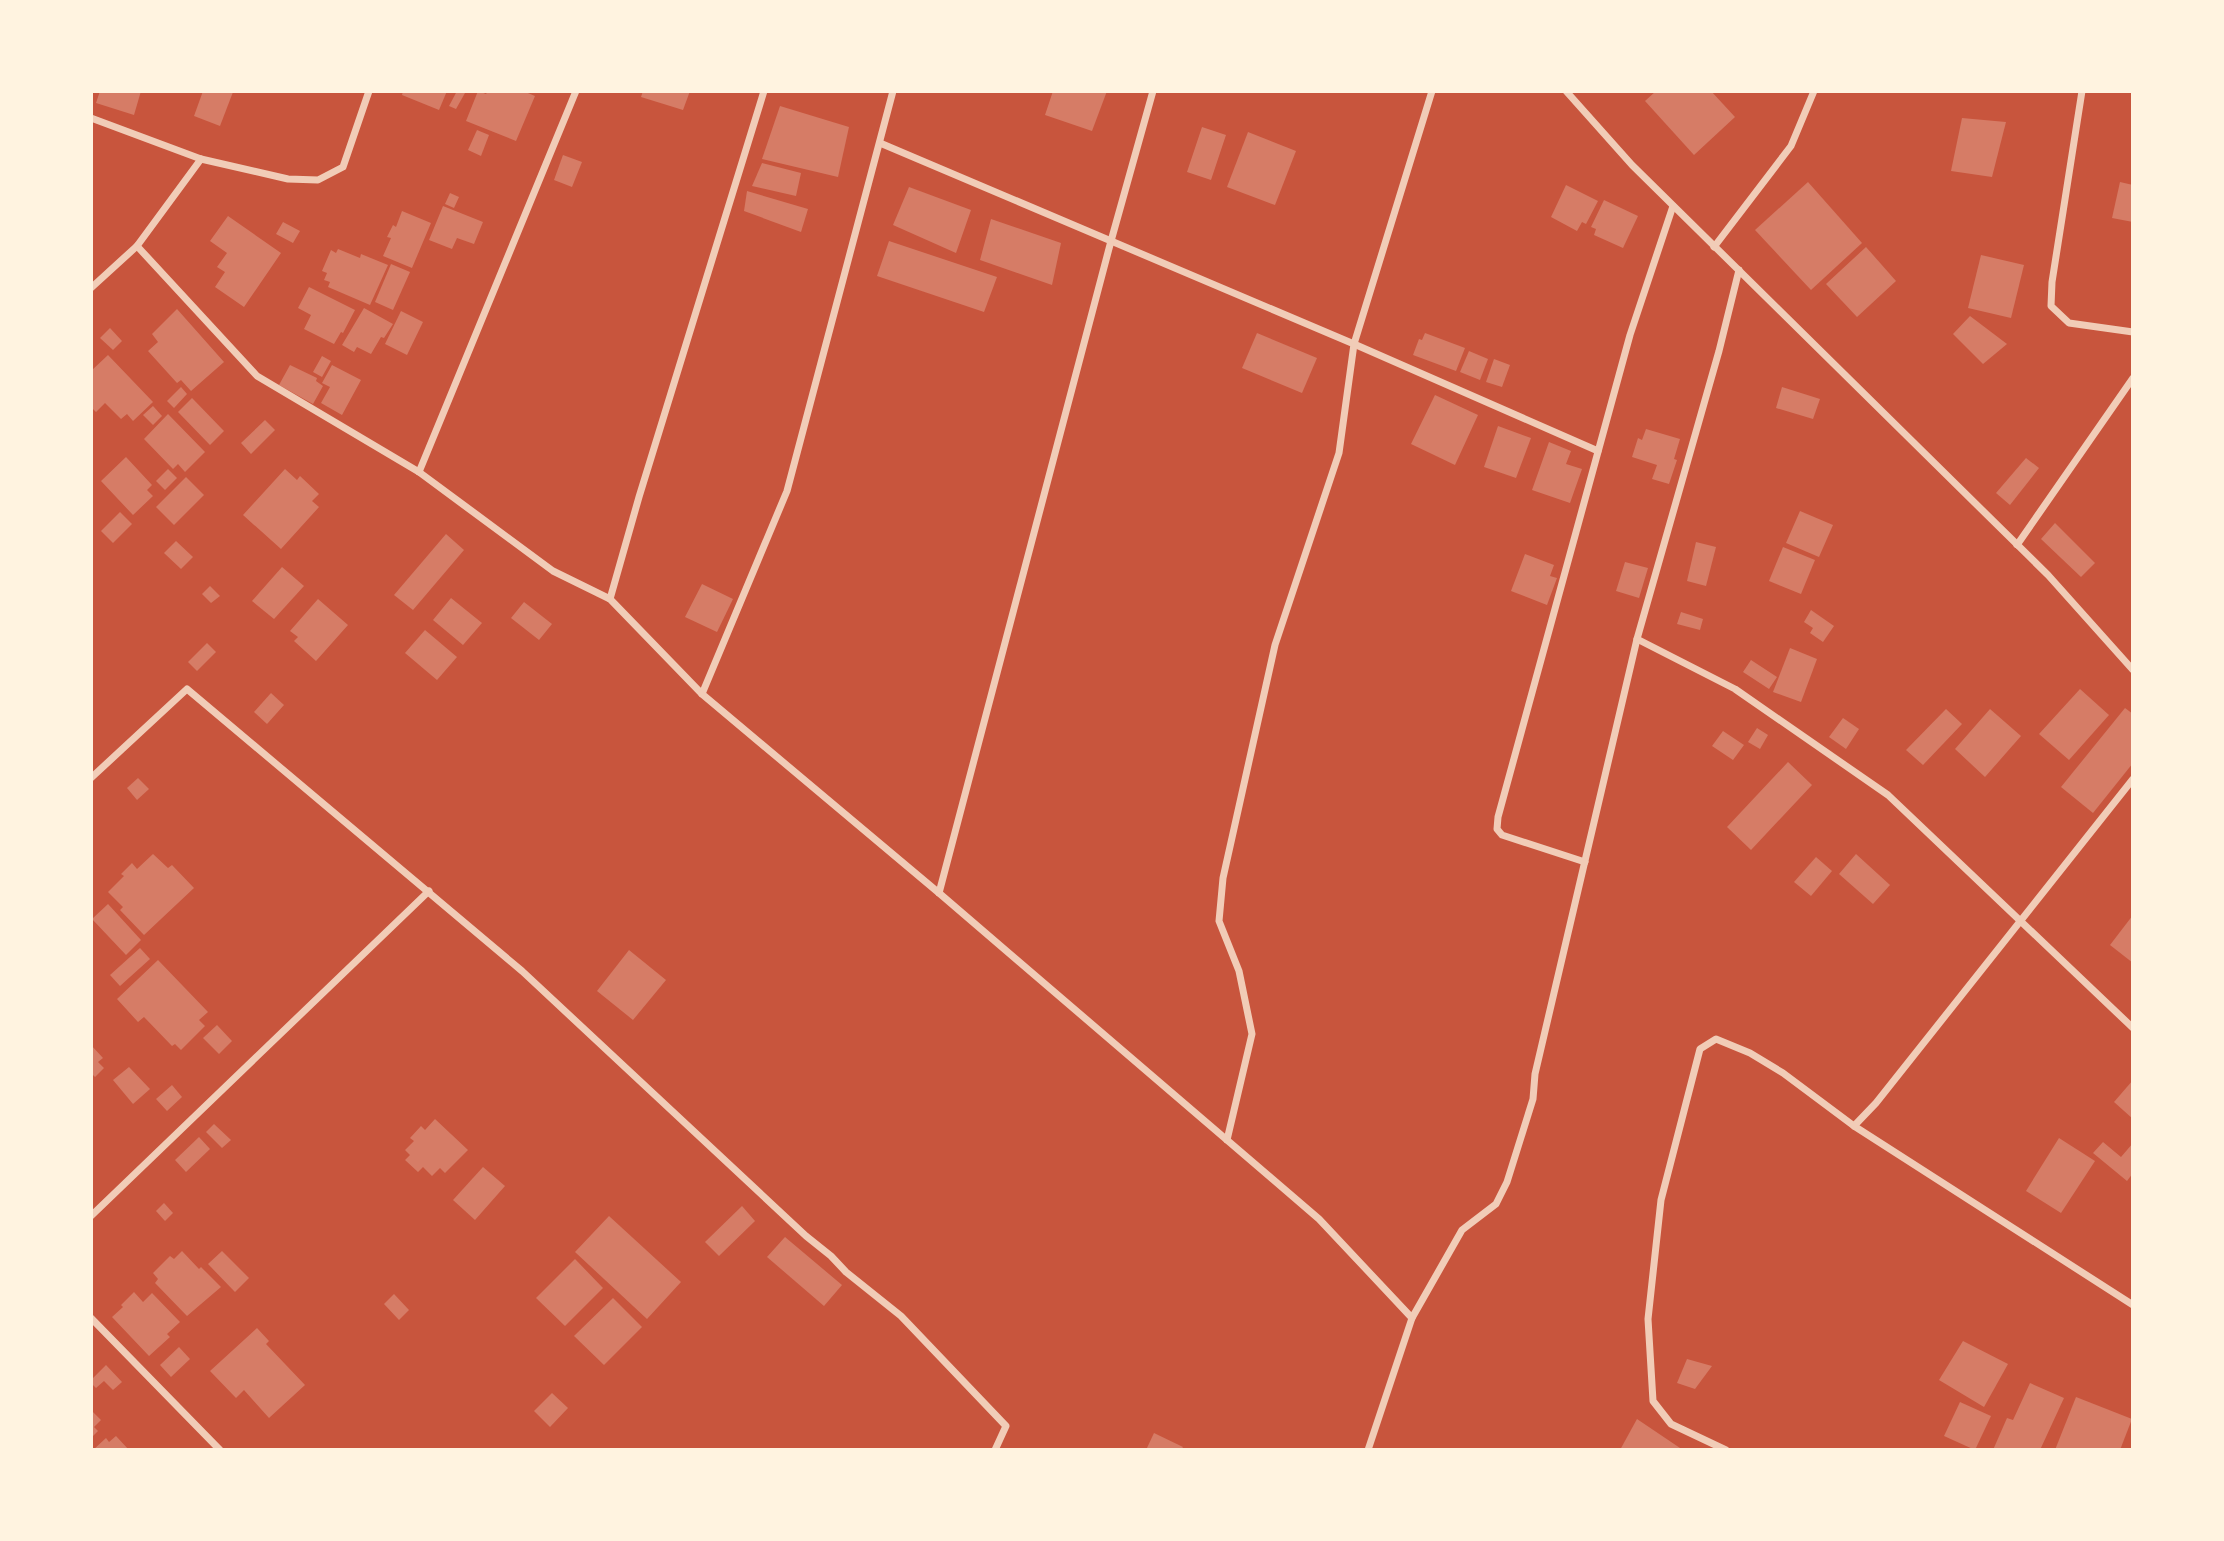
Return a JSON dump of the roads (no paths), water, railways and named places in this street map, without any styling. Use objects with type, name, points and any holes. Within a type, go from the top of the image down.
[{"type":"street","points":[[91,117],[201,159],[288,179],[318,180],[343,167],[369,91]]},
{"type":"street","points":[[419,472],[576,91]]},
{"type":"street","points":[[610,599],[764,91]]},
{"type":"street","points":[[702,694],[787,491],[893,91]]},
{"type":"street","points":[[939,893],[1153,91]]},
{"type":"street","points":[[1227,1140],[1252,1034],[1239,971],[1219,921],[1223,878],[1275,645],[1339,453],[1354,344],[1432,91]]},
{"type":"street","points":[[1566,91],[1632,165],[2048,575],[2133,670]]},
{"type":"street","points":[[1714,247],[1791,146],[1814,91]]},
{"type":"street","points":[[2082,91],[2052,282],[2051,306],[2069,323],[2133,332]]},
{"type":"street","points":[[880,143],[1354,344],[1598,451]]},
{"type":"street","points":[[91,288],[137,246],[201,159]]},
{"type":"street","points":[[1585,862],[1502,835],[1497,829],[1630,335],[1673,206]]},
{"type":"street","points":[[137,246],[257,376],[419,472],[554,571],[610,599],[702,694],[1319,1219],[1412,1318]]},
{"type":"street","points":[[1368,1450],[1412,1318],[1462,1230],[1496,1204],[1507,1182],[1533,1099],[1535,1074],[1637,639],[1719,351],[1739,270]]},
{"type":"street","points":[[2017,545],[2133,378]]},
{"type":"street","points":[[1637,639],[1735,688],[1888,795],[2133,1028]]},
{"type":"street","points":[[91,778],[187,689],[522,971],[806,1236],[901,1317],[1006,1426],[995,1450]]},
{"type":"street","points":[[1854,1126],[1876,1103],[2133,779]]},
{"type":"street","points":[[91,1216],[429,891]]},
{"type":"street","points":[[1726,1450],[1671,1424],[1653,1401],[1648,1319],[1661,1200],[1700,1049],[1716,1039],[1750,1053],[1783,1073],[1854,1126],[2133,1305]]},
{"type":"street","points":[[91,1318],[219,1450]]}]
